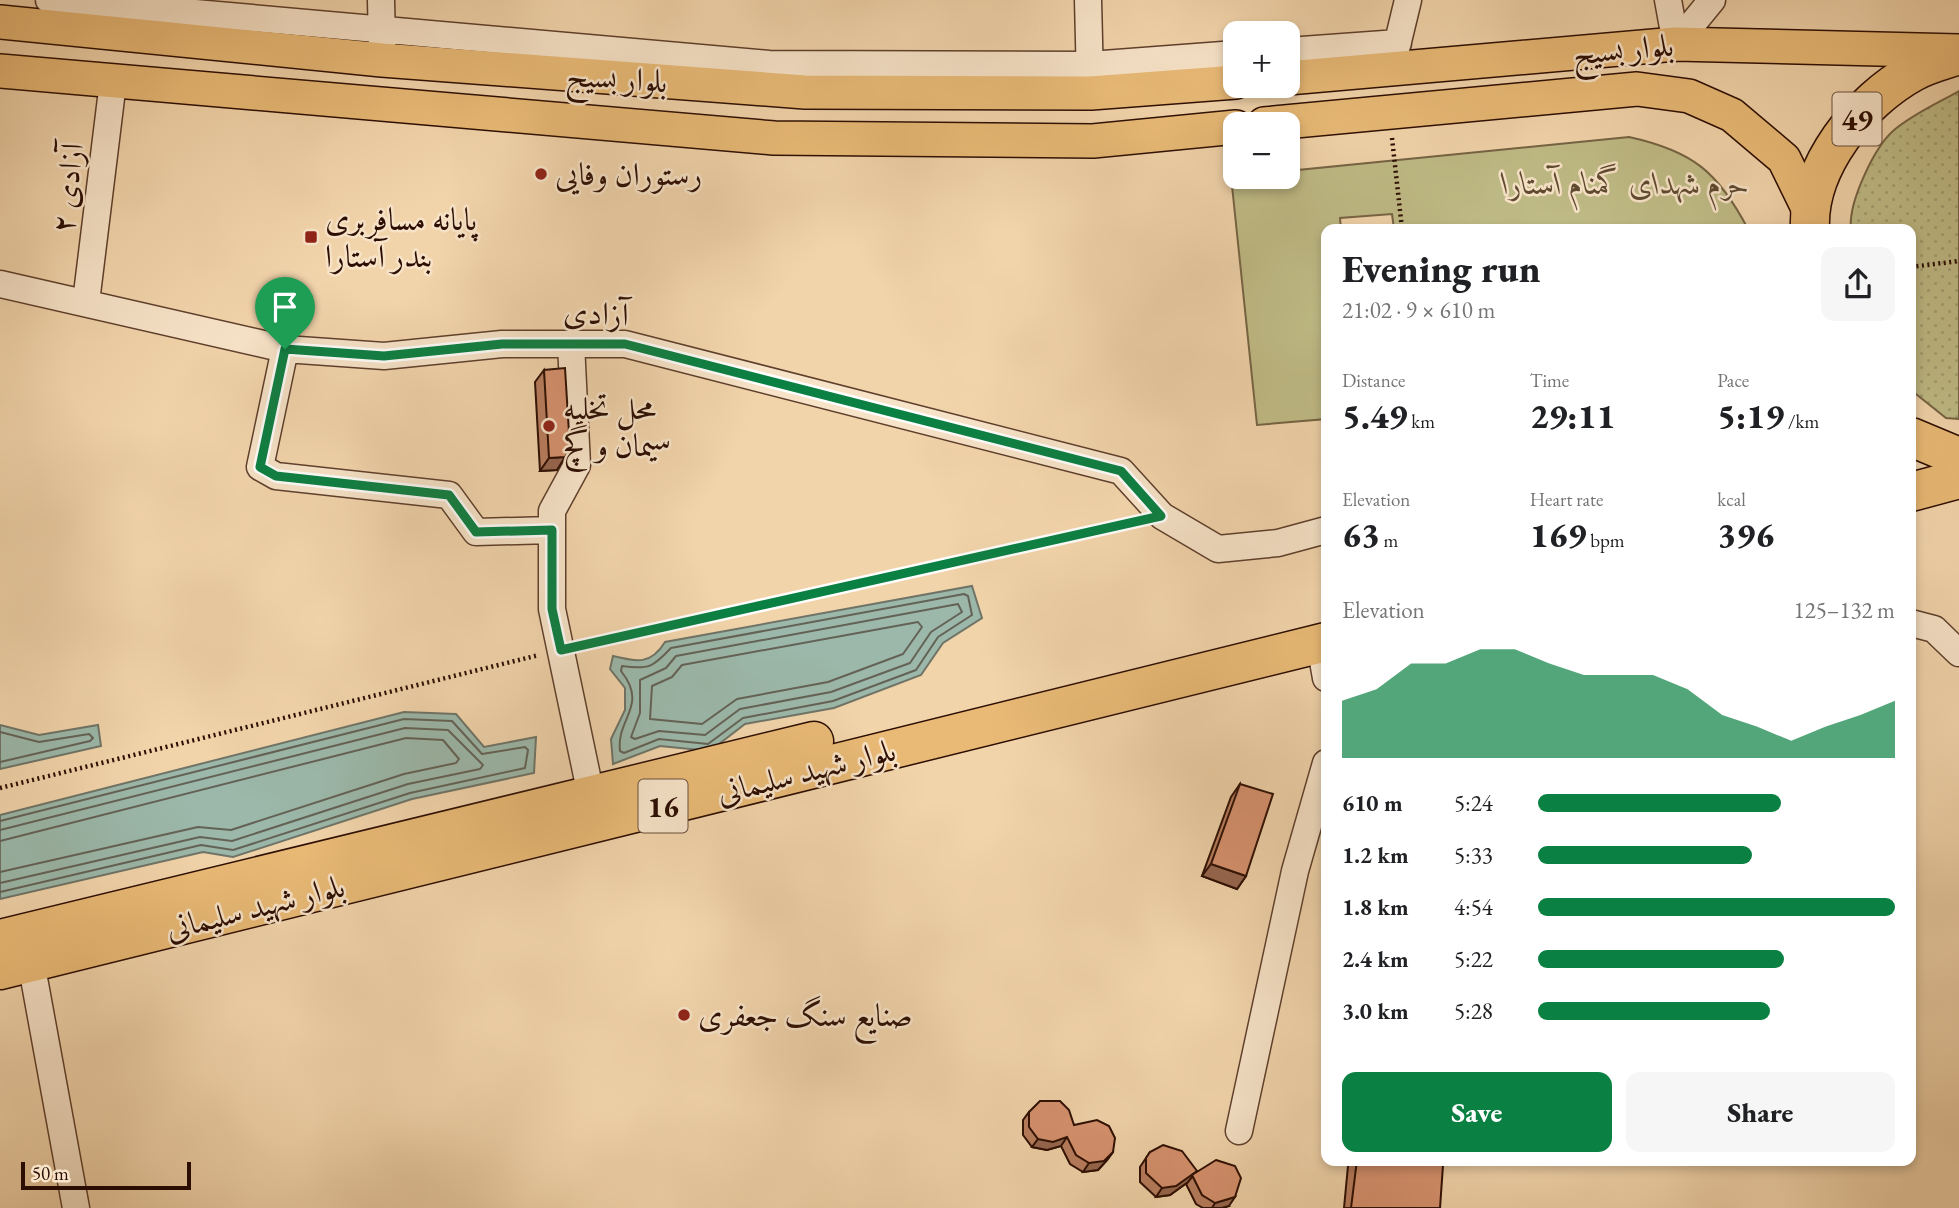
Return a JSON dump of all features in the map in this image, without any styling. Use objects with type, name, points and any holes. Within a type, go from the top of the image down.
[{"type":"highway","name":"49","points":[[1810,220],[1830,155],[1866,107],[1913,72],[1959,53]]},
{"type":"highway","points":[[1916,439],[1959,457]]},
{"type":"highway","points":[[1916,491],[1959,479]]},
{"type":"highway","name":"بلوار شهید سلیمانی","points":[[0,939],[591,795],[1321,646]]},
{"type":"highway","name":"بلوار شهید سلیمانی","points":[[15,966],[1321,646]]},
{"type":"main road","name":"بلوار بسیج","points":[[0,22],[382,44],[805,92],[1090,79],[1223,82]]},
{"type":"main road","name":"بلوار بسیج","points":[[1300,76],[1395,56],[1676,44],[1959,53]]},
{"type":"main road","name":"بلوار بسیج","points":[[0,71],[774,138],[1093,141],[1223,128]]},
{"type":"main road","points":[[1090,79],[1093,141]]},
{"type":"main road","name":"بلوار بسیج","points":[[1300,121],[1637,89],[1689,96],[1732,115],[1784,159],[1810,220]]},
{"type":"street","points":[[49,0],[382,44],[381,0]]},
{"type":"street","points":[[1088,0],[1090,79],[1223,56]]},
{"type":"street","points":[[1300,52],[1395,56],[1408,0]]},
{"type":"street","points":[[1668,0],[1676,44]]},
{"type":"street","points":[[1676,44],[1712,0]]},
{"type":"street","name":"آزادی ۲","points":[[86,302],[113,82]]},
{"type":"street","name":"آزادی","points":[[0,284],[285,349],[384,356],[502,344],[625,344],[1121,471],[1161,516],[1218,549],[1278,543],[1321,531]]},
{"type":"street","points":[[571,344],[577,465],[552,511],[552,609],[591,795]]},
{"type":"street","points":[[285,349],[260,467],[276,476],[449,495],[476,532],[552,530]]},
{"type":"street","points":[[1916,624],[1934,629],[1959,653]]},
{"type":"street","points":[[1238,1131],[1295,871],[1321,780]]},
{"type":"street","points":[[15,966],[76,1208]]},
{"type":"path","points":[[1389,112],[1401,224]]},
{"type":"path","points":[[1916,266],[1959,261]]},
{"type":"path","points":[[0,788],[561,650],[1161,516]]},
{"type":"green space","points":[[1959,91],[1959,419],[1946,418],[1916,394],[1916,224],[1851,224],[1858,191],[1878,150],[1893,131]]},
{"type":"green space","name":"حرم شهدای گمنام آستارا","points":[[1629,137],[1670,149],[1701,167],[1726,193],[1745,224],[1393,224],[1392,214],[1340,218],[1341,224],[1321,224],[1321,419],[1257,425],[1232,189],[1300,189],[1300,170]]},
{"type":"water","points":[[972,586],[982,618],[943,643],[921,675],[834,708],[745,724],[710,751],[660,746],[613,764],[611,739],[625,710],[625,688],[610,669],[613,656],[643,660],[654,655],[665,642]]},
{"type":"water","points":[[404,712],[456,714],[484,747],[536,737],[534,773],[412,799],[233,857],[203,852],[0,899],[0,815]]},
{"type":"water","points":[[0,725],[39,735],[98,725],[101,746],[0,769]]},
{"type":"building","points":[[565,368],[570,449],[565,457],[549,458],[544,370]]},
{"type":"building","points":[[1240,784],[1273,794],[1246,876],[1211,864]]},
{"type":"building","points":[[1040,1101],[1060,1101],[1069,1110],[1074,1125],[1097,1120],[1109,1126],[1115,1138],[1113,1152],[1104,1161],[1089,1163],[1076,1155],[1067,1137],[1053,1142],[1038,1139],[1029,1127],[1029,1112]]},
{"type":"building","points":[[1163,1145],[1182,1151],[1197,1171],[1176,1186],[1162,1188],[1146,1173],[1146,1158],[1150,1152]]},
{"type":"building","points":[[1216,1160],[1235,1166],[1241,1178],[1235,1197],[1215,1203],[1202,1195],[1192,1175]]},
{"type":"building","points":[[1356,1166],[1443,1166],[1440,1208],[1351,1208]]},
{"type":"place","name":"رستوران وفایی","points":[[541,174]]},
{"type":"place","name":"پایانه مسافربری بندر آستارا","points":[[311,237]]},
{"type":"place","name":"محل تخلیه سیمان و گچ","points":[[549,426]]},
{"type":"place","name":"صنایع سنگ جعفری","points":[[684,1015]]},
{"type":"route","points":[[502,344],[625,344],[1121,471],[1161,516],[561,650],[552,609],[552,530],[476,532],[449,495],[276,476],[260,467],[285,349],[384,356],[502,344]]}]
